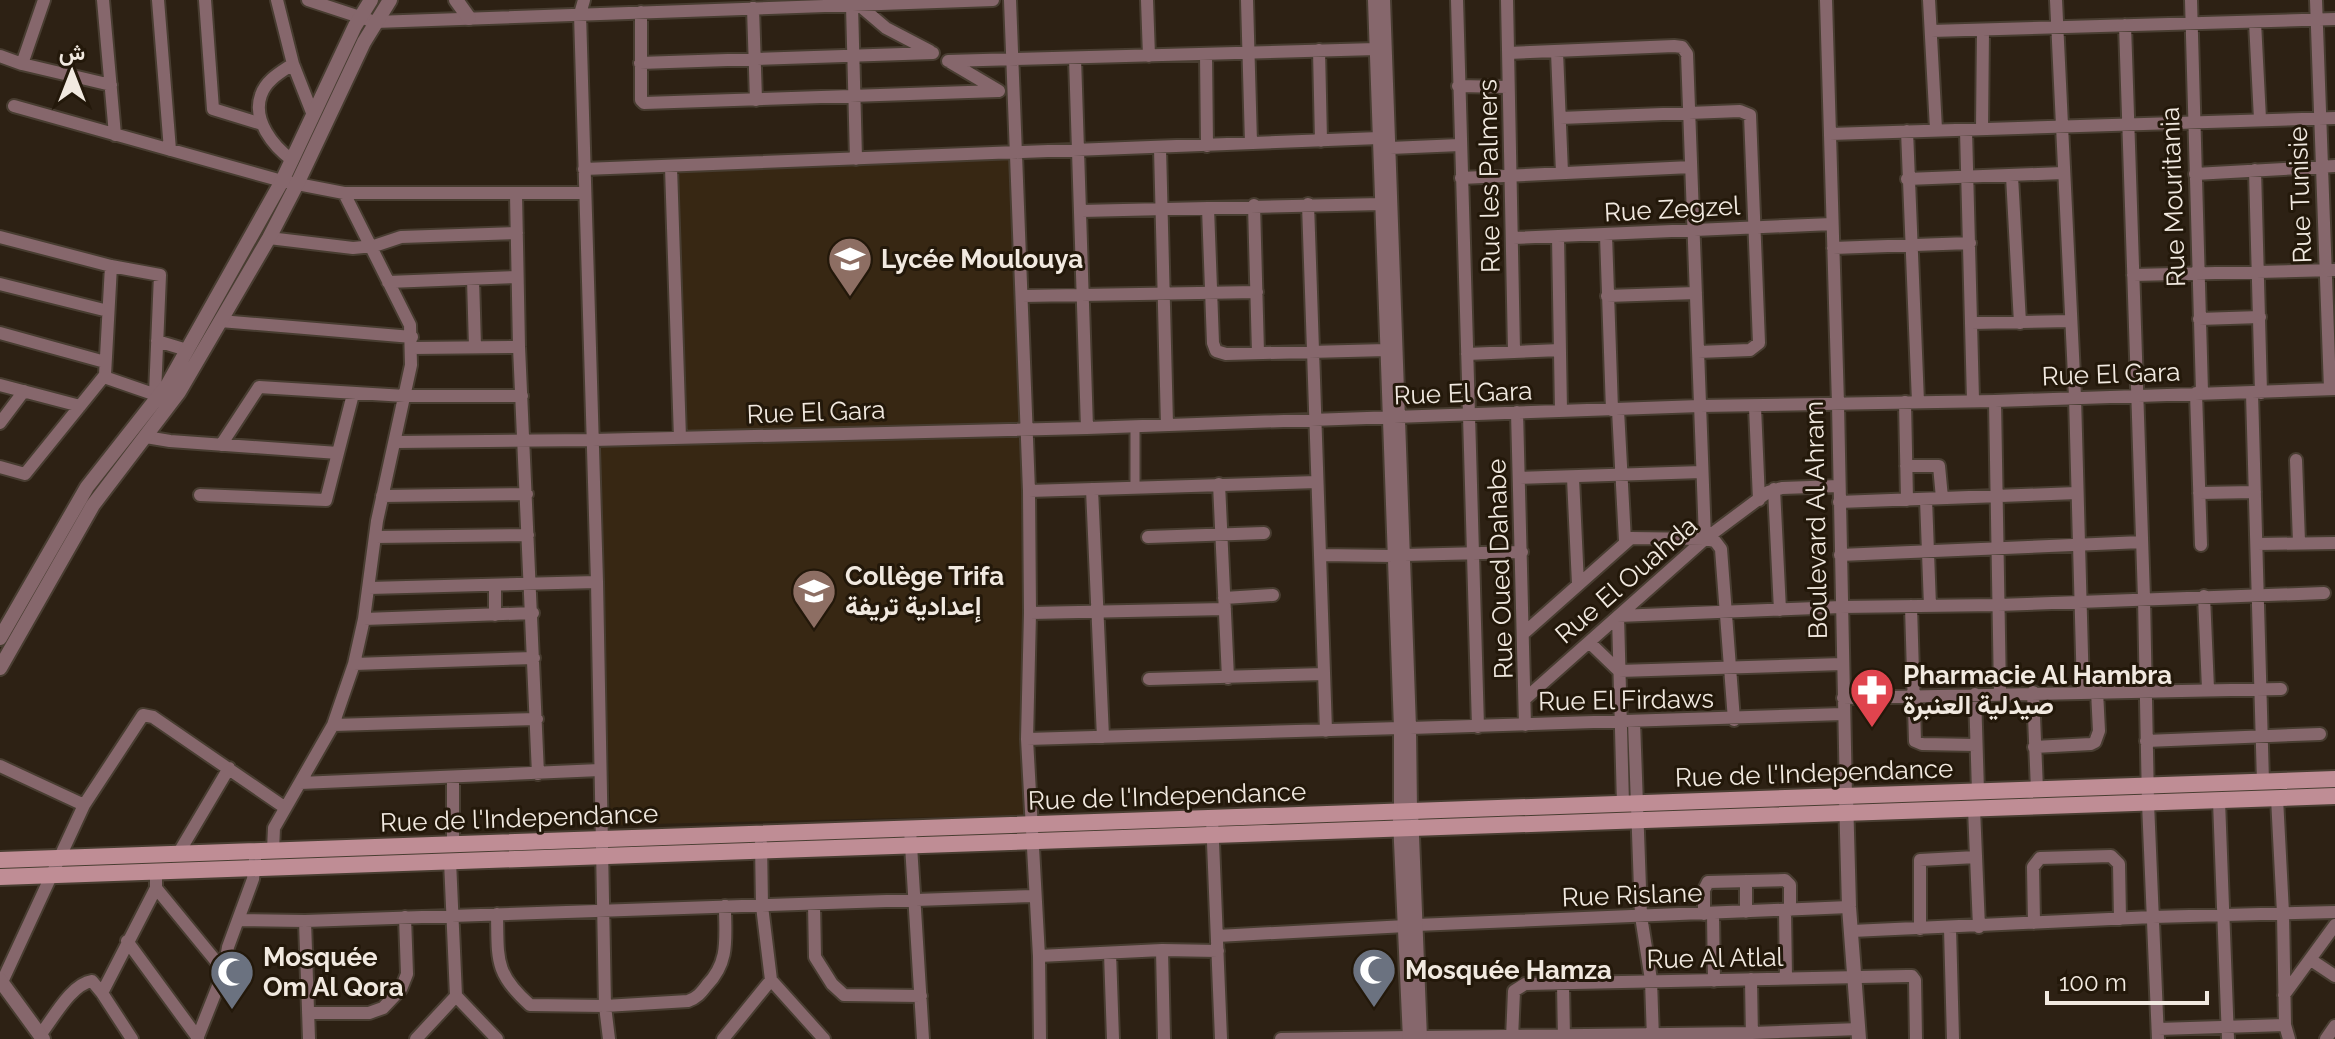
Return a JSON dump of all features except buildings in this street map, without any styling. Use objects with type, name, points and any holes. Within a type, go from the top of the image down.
[{"type":"main road","name":"Rue de l'Independance","points":[[0,860],[178,854],[255,859],[910,837],[1406,819],[1846,796],[2335,779]]},
{"type":"main road","name":"Rue de l'Independance","points":[[1632,809],[1846,813],[2335,796]]},
{"type":"main road","name":"Rue de l'Independance","points":[[0,877],[52,875],[156,880],[255,859],[273,850],[452,852]]},
{"type":"street","points":[[22,64],[44,0]]},
{"type":"street","points":[[103,0],[115,135]]},
{"type":"street","points":[[158,0],[170,150]]},
{"type":"street","points":[[205,0],[213,109],[262,124]]},
{"type":"street","points":[[277,0],[293,64],[313,115]]},
{"type":"street","points":[[308,0],[329,3],[375,22],[993,0]]},
{"type":"street","points":[[0,668],[88,514],[179,392],[269,238],[290,183],[292,160],[371,0]]},
{"type":"street","points":[[0,638],[87,487],[157,395],[290,183],[375,22],[390,0]]},
{"type":"street","points":[[456,0],[469,18]]},
{"type":"street","points":[[584,0],[580,14],[584,193],[597,582],[602,911],[609,1039]]},
{"type":"street","points":[[829,0],[851,5],[886,28],[1013,98]]},
{"type":"street","points":[[1010,0],[1029,491],[1027,739],[1039,956],[1040,1039]]},
{"type":"street","points":[[1147,0],[1149,56]]},
{"type":"street","points":[[1247,0],[1251,143]]},
{"type":"street","points":[[1374,0],[1387,350],[1394,418]]},
{"type":"street","points":[[1384,0],[1390,148],[1394,418],[1415,1038]]},
{"type":"street","points":[[1457,0],[1478,727]]},
{"type":"street","name":"Rue les Palmers","points":[[1507,0],[1514,351]]},
{"type":"street","name":"Boulevard Al Ahram","points":[[1826,0],[1846,813],[1849,907],[1859,1034]]},
{"type":"street","points":[[1929,0],[1936,129]]},
{"type":"street","points":[[2034,747],[2091,744],[2099,731],[2090,691],[2082,601],[2056,0]]},
{"type":"street","name":"Rue Mouritania","points":[[2191,0],[2201,545]]},
{"type":"street","name":"Rue Tunisie","points":[[2316,0],[2320,119],[2328,166],[2333,389]]},
{"type":"street","points":[[851,5],[856,159]]},
{"type":"street","points":[[753,8],[756,100]]},
{"type":"street","points":[[641,12],[641,100],[644,103],[998,91]]},
{"type":"street","points":[[1931,31],[2335,19]]},
{"type":"street","points":[[2255,22],[2260,119]]},
{"type":"street","points":[[2125,25],[2144,598],[2144,691],[2158,1034],[2227,1033],[2285,1025]]},
{"type":"street","points":[[1982,129],[1983,30]]},
{"type":"street","points":[[1508,53],[1682,47],[1687,54],[1705,539]]},
{"type":"street","points":[[948,61],[1376,49]]},
{"type":"street","points":[[1319,50],[1321,141]]},
{"type":"street","points":[[1557,52],[1562,173]]},
{"type":"street","points":[[640,63],[933,53]]},
{"type":"street","points":[[1206,54],[1207,146]]},
{"type":"street","points":[[0,56],[111,85]]},
{"type":"street","points":[[1075,58],[1087,428]]},
{"type":"street","points":[[292,160],[278,150],[262,124],[260,111],[261,94],[274,75],[293,64]]},
{"type":"street","points":[[1458,86],[1508,87]]},
{"type":"street","points":[[14,106],[290,183],[344,193],[584,193]]},
{"type":"street","points":[[1560,118],[1740,111],[1750,115],[1759,343],[1750,350],[1698,352]]},
{"type":"street","points":[[1830,134],[2335,118]]},
{"type":"street","points":[[1966,130],[1973,400]]},
{"type":"street","points":[[1907,131],[1911,402],[1907,500]]},
{"type":"street","points":[[584,169],[1379,138]]},
{"type":"street","points":[[1390,148],[1460,145]]},
{"type":"street","points":[[1160,148],[1167,425]]},
{"type":"street","points":[[2195,174],[2328,166]]},
{"type":"street","points":[[671,167],[680,438]]},
{"type":"street","points":[[1461,178],[1691,167]]},
{"type":"street","points":[[2255,170],[2260,317],[2255,492],[2263,782]]},
{"type":"street","points":[[1907,179],[2063,173]]},
{"type":"street","points":[[2012,176],[2020,323]]},
{"type":"street","points":[[273,850],[274,828],[333,725],[354,664],[364,619],[382,496],[405,396],[412,342],[410,325],[344,193]]},
{"type":"street","points":[[516,194],[519,347],[538,774]]},
{"type":"street","points":[[1308,204],[1326,731]]},
{"type":"street","points":[[1081,211],[1381,204]]},
{"type":"street","points":[[1254,205],[1258,353]]},
{"type":"street","points":[[1208,208],[1213,347],[1216,351],[1387,350]]},
{"type":"street","name":"Rue Zegzel","points":[[1513,238],[1832,224]]},
{"type":"street","points":[[269,238],[353,248],[369,247],[401,237],[517,233]]},
{"type":"street","points":[[1606,235],[1607,296],[1625,541]]},
{"type":"street","points":[[1558,236],[1561,411]]},
{"type":"street","points":[[0,237],[111,266],[160,275],[157,395]]},
{"type":"street","points":[[1833,248],[1970,243]]},
{"type":"street","points":[[0,467],[25,474],[80,406],[105,369],[111,266]]},
{"type":"street","points":[[2133,275],[2330,270]]},
{"type":"street","points":[[388,282],[517,277]]},
{"type":"street","points":[[473,279],[475,347]]},
{"type":"street","points":[[0,284],[108,311]]},
{"type":"street","points":[[1022,296],[1257,292]]},
{"type":"street","points":[[1607,296],[1696,293]]},
{"type":"street","points":[[2199,319],[2260,317]]},
{"type":"street","points":[[220,321],[412,342],[519,347]]},
{"type":"street","points":[[1971,323],[2070,321]]},
{"type":"street","points":[[0,333],[105,369],[157,395]]},
{"type":"street","points":[[157,341],[187,350]]},
{"type":"street","points":[[1467,354],[1560,350]]},
{"type":"street","points":[[0,385],[80,406]]},
{"type":"street","points":[[221,445],[257,388],[405,396],[522,396]]},
{"type":"street","name":"Rue El Gara","points":[[396,442],[1087,428],[1700,406],[1995,401],[2333,389]]},
{"type":"street","points":[[0,423],[24,391]]},
{"type":"street","points":[[200,495],[324,500],[353,394]]},
{"type":"street","points":[[1995,401],[2000,693]]},
{"type":"street","points":[[1755,407],[1759,500]]},
{"type":"street","name":"Rue Oued Dahabe","points":[[1517,412],[1525,725]]},
{"type":"street","points":[[1135,426],[1135,487]]},
{"type":"street","points":[[146,437],[338,453]]},
{"type":"street","points":[[2296,460],[2299,542]]},
{"type":"street","points":[[1906,466],[1939,466],[1942,498]]},
{"type":"street","points":[[1520,478],[1702,472]]},
{"type":"street","points":[[1573,478],[1578,584]]},
{"type":"street","points":[[1029,491],[1317,482]]},
{"type":"street","points":[[1219,484],[1228,678]]},
{"type":"street","points":[[1780,610],[1774,489],[1839,486]]},
{"type":"street","points":[[1092,489],[1103,737]]},
{"type":"street","name":"Rue El Ouahda","points":[[1526,698],[1705,539],[1774,489]]},
{"type":"street","points":[[2199,493],[2255,492]]},
{"type":"street","points":[[1839,502],[2077,493]]},
{"type":"street","points":[[382,496],[527,494]]},
{"type":"street","points":[[1926,499],[1930,606]]},
{"type":"street","points":[[1148,537],[1264,533]]},
{"type":"street","points":[[375,537],[528,535]]},
{"type":"street","points":[[1524,633],[1625,541],[1635,537],[1715,541],[1721,549],[1734,720]]},
{"type":"street","points":[[1840,555],[2142,542]]},
{"type":"street","points":[[2257,544],[2335,543]]},
{"type":"street","points":[[1320,555],[1522,552]]},
{"type":"street","points":[[369,588],[597,582]]},
{"type":"street","points":[[495,585],[495,615]]},
{"type":"street","points":[[1653,1036],[1651,980],[1641,916],[1627,723],[1619,671],[1618,616],[2324,593]]},
{"type":"street","points":[[1030,613],[1225,603],[1273,595]]},
{"type":"street","points":[[2204,596],[2208,689]]},
{"type":"street","points":[[1911,606],[1914,738],[1918,743],[1976,745]]},
{"type":"street","points":[[364,619],[533,613]]},
{"type":"street","points":[[1589,642],[1619,671],[1842,664]]},
{"type":"street","points":[[354,664],[534,658]]},
{"type":"street","points":[[1149,679],[1324,674]]},
{"type":"street","points":[[1843,698],[2281,689]]},
{"type":"street","points":[[2033,692],[2037,790]]},
{"type":"street","points":[[1975,694],[1978,792]]},
{"type":"street","points":[[132,1039],[92,981],[82,983],[41,1037],[1,981],[84,805],[137,722],[146,714],[284,807]]},
{"type":"street","name":"Rue El Firdaws","points":[[1027,739],[1734,720],[1843,714]]},
{"type":"street","points":[[333,725],[537,719]]},
{"type":"street","points":[[2146,741],[2320,734]]},
{"type":"street","points":[[0,766],[84,805]]},
{"type":"street","points":[[178,854],[229,768]]},
{"type":"street","points":[[300,783],[600,770]]},
{"type":"street","points":[[453,777],[452,916],[456,996],[497,1039]]},
{"type":"street","points":[[2277,798],[2285,1025],[2289,1039]]},
{"type":"street","points":[[2219,801],[2227,1033]]},
{"type":"street","points":[[1974,809],[1979,927]]},
{"type":"street","points":[[1213,826],[1221,1039]]},
{"type":"street","points":[[910,837],[923,1039]]},
{"type":"street","points":[[761,842],[762,906],[771,980],[824,1039]]},
{"type":"street","points":[[1920,929],[1920,860],[1976,857]]},
{"type":"street","points":[[2034,923],[2033,867],[2040,858],[2115,858],[2119,864],[2120,919]]},
{"type":"street","points":[[198,1039],[224,971],[228,947],[255,859]]},
{"type":"street","points":[[102,993],[156,880],[224,971]]},
{"type":"street","points":[[1746,881],[1746,912]]},
{"type":"street","points":[[1714,981],[1704,890],[1708,882],[1788,882],[1786,978]]},
{"type":"street","points":[[238,920],[305,921],[1034,896]]},
{"type":"street","points":[[814,904],[815,957],[832,984],[844,995],[921,996]]},
{"type":"street","points":[[497,914],[501,974],[530,1005],[605,1006],[688,1001],[697,997],[718,974],[724,961],[725,906]]},
{"type":"street","name":"Rue Rislane","points":[[1217,936],[1849,907]]},
{"type":"street","points":[[1852,931],[2335,912]]},
{"type":"street","points":[[308,1013],[369,1013],[383,1008],[401,989],[407,974],[405,917]]},
{"type":"street","points":[[305,921],[309,1039]]},
{"type":"street","points":[[2284,995],[2335,925]]},
{"type":"street","points":[[1950,928],[1953,1039]]},
{"type":"street","points":[[127,941],[198,1039]]},
{"type":"street","points":[[1039,956],[1162,950],[1218,951]]},
{"type":"street","points":[[1162,950],[1164,1039]]},
{"type":"street","points":[[1110,953],[1113,1039]]},
{"type":"street","points":[[2311,960],[2335,976]]},
{"type":"street","name":"Rue Al Atlal","points":[[1512,1037],[1513,996],[1516,988],[1525,984],[1907,976],[1914,979],[1916,1039]]},
{"type":"street","points":[[1751,979],[1752,1036]]},
{"type":"street","points":[[723,1039],[771,980]]},
{"type":"street","points":[[1563,983],[1564,1037]]},
{"type":"street","points":[[416,1039],[456,996]]},
{"type":"street","points":[[2326,1039],[2335,1026]]},
{"type":"street","points":[[1281,1039],[1859,1034]]},
{"type":"shaded area","name":"Collège Trifa إعدادية تريفة","points":[[1016,153],[1025,430],[1024,815],[611,825],[597,445],[683,442],[673,165]]},
{"type":"place","name":"Lycée Moulouya","points":[[850,298]]},
{"type":"place","name":"Collège Trifa إعدادية تريفة","points":[[814,630]]},
{"type":"place","name":"Pharmacie Al Hambra صيدلية العنبرة","points":[[1872,729]]},
{"type":"place","name":"Mosquée Hamza","points":[[1374,1009]]},
{"type":"place","name":"Mosquée Om Al Qora","points":[[232,1011]]}]
